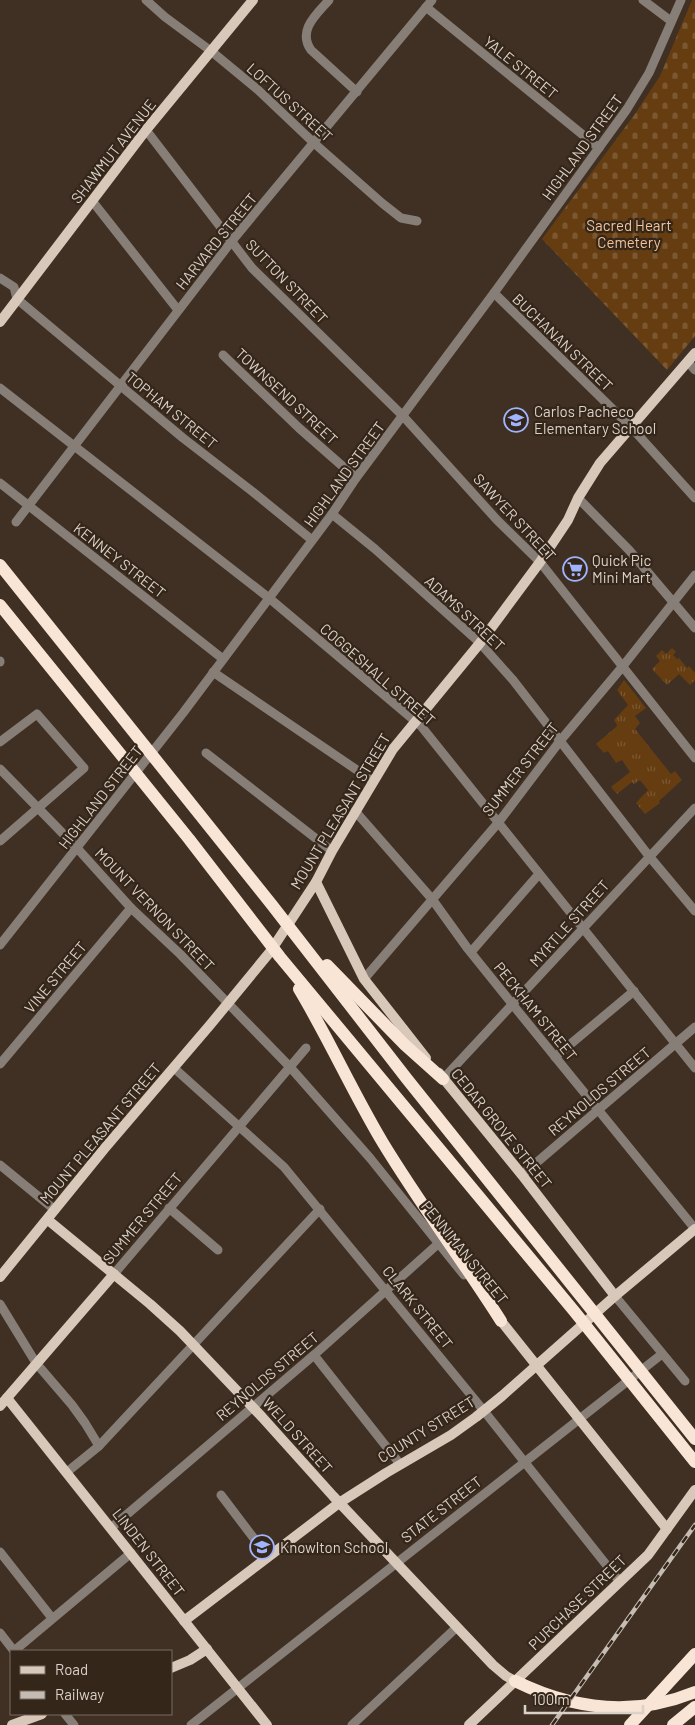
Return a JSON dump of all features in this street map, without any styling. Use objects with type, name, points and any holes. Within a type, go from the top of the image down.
[{"type":"highway","points":[[0,565],[695,1439]]},
{"type":"highway","points":[[0,604],[189,839],[280,957],[574,1311],[695,1462]]},
{"type":"highway","points":[[295,935],[404,1044],[443,1078]]},
{"type":"highway","points":[[280,957],[323,1030],[363,1108],[384,1144],[409,1185],[501,1321]]},
{"type":"highway","points":[[676,1438],[695,1466]]},
{"type":"highway","points":[[630,1725],[695,1654]]},
{"type":"highway","points":[[515,1681],[565,1700],[593,1706],[619,1708],[643,1706],[695,1692]]},
{"type":"highway","points":[[673,1725],[695,1707]]},
{"type":"main road","name":"SHAWMUT AVENUE","points":[[0,322],[146,130],[253,0]]},
{"type":"main road","name":"MOUNT PLEASANT STREET","points":[[0,1278],[104,1149],[259,966],[304,902],[355,811],[393,749],[480,642],[540,562],[568,520],[578,498],[600,463],[695,353]]},
{"type":"main road","name":"CEDAR GROVE STREET","points":[[316,882],[364,979],[522,1175],[615,1296]]},
{"type":"main road","name":"WELD STREET","points":[[48,1220],[160,1312],[252,1406],[339,1503],[493,1665],[515,1681]]},
{"type":"main road","name":"COUNTY STREET","points":[[184,1621],[339,1503],[461,1428],[484,1411],[615,1296],[695,1229]]},
{"type":"main road","name":"SUMMER STREET","points":[[4,1402],[114,1274]]},
{"type":"main road","name":"PENNIMAN STREET","points":[[501,1321],[667,1529]]},
{"type":"main road","name":"LINDEN STREET","points":[[4,1402],[66,1472],[267,1725]]},
{"type":"main road","name":"PURCHASE STREET","points":[[470,1725],[651,1552],[695,1490]]},
{"type":"main road","points":[[172,1668],[190,1660],[207,1649]]},
{"type":"main road","points":[[12,1725],[39,1715]]},
{"type":"street","name":"LOFTUS STREET","points":[[146,0],[165,17],[257,88],[314,143],[401,218],[417,221]]},
{"type":"street","points":[[329,0],[309,25],[306,41],[311,50],[356,92]]},
{"type":"street","points":[[643,0],[671,21]]},
{"type":"street","name":"HIGHLAND STREET","points":[[0,945],[214,672],[494,293],[640,89],[680,0]]},
{"type":"street","name":"HARVARD STREET","points":[[16,522],[74,444],[231,242],[429,4]]},
{"type":"street","name":"YALE STREET","points":[[429,4],[598,148]]},
{"type":"street","name":"SUTTON STREET","points":[[146,130],[252,268],[403,416]]},
{"type":"street","points":[[93,202],[178,310]]},
{"type":"street","name":"TOPHAM STREET","points":[[0,278],[14,287],[17,299],[120,386],[312,540]]},
{"type":"street","name":"BUCHANAN STREET","points":[[494,293],[632,427],[695,498]]},
{"type":"street","name":"TOWNSEND STREET","points":[[222,354],[299,428],[356,478]]},
{"type":"street","points":[[688,362],[695,370]]},
{"type":"street","name":"COGGESHALL STREET","points":[[0,388],[269,598],[415,720],[695,1068]]},
{"type":"street","name":"SAWYER STREET","points":[[403,416],[497,520],[540,562],[695,758]]},
{"type":"street","name":"KENNEY STREET","points":[[0,483],[223,659]]},
{"type":"street","points":[[578,498],[629,550],[695,628]]},
{"type":"street","name":"ADAMS STREET","points":[[332,514],[376,549],[480,642],[513,680],[649,856],[695,911]]},
{"type":"street","name":"SUMMER STREET","points":[[364,979],[498,823],[560,741],[623,666],[695,575]]},
{"type":"street","points":[[214,672],[373,781]]},
{"type":"street","points":[[0,742],[38,714],[84,768],[0,841]]},
{"type":"street","points":[[206,753],[332,851]]},
{"type":"street","name":"MOUNT VERNON STREET","points":[[0,769],[77,848],[131,908],[228,1004]]},
{"type":"street","name":"MYRTLE STREET","points":[[443,1078],[695,808]]},
{"type":"street","name":"PECKHAM STREET","points":[[355,811],[432,899],[513,1005],[695,1229]]},
{"type":"street","points":[[472,952],[539,874]]},
{"type":"street","name":"VINE STREET","points":[[0,1064],[131,908]]},
{"type":"street","points":[[555,1057],[634,991]]},
{"type":"street","name":"PENNIMAN STREET","points":[[228,1004],[290,1067],[370,1158],[501,1321]]},
{"type":"street","name":"REYNOLDS STREET","points":[[522,1175],[695,1027]]},
{"type":"street","name":"SUMMER STREET","points":[[114,1274],[306,1048]]},
{"type":"street","name":"CLARK STREET","points":[[174,1068],[284,1167],[387,1291],[620,1582]]},
{"type":"street","points":[[0,1165],[55,1210]]},
{"type":"street","points":[[169,1208],[218,1250]]},
{"type":"street","points":[[66,1472],[99,1446],[320,1209]]},
{"type":"street","name":"REYNOLDS STREET","points":[[111,1528],[314,1355],[439,1243]]},
{"type":"street","name":"CEDAR GROVE STREET","points":[[615,1296],[685,1382]]},
{"type":"street","points":[[0,1304],[36,1363],[72,1405],[99,1446]]},
{"type":"street","name":"STATE STREET","points":[[191,1725],[662,1354]]},
{"type":"street","points":[[314,1355],[400,1464]]},
{"type":"street","points":[[221,1495],[268,1556]]},
{"type":"street","points":[[0,1552],[52,1618]]},
{"type":"street","points":[[15,1650],[131,1553]]},
{"type":"street","points":[[352,1725],[458,1627]]},
{"type":"street","points":[[0,1633],[13,1650]]},
{"type":"street","points":[[66,1715],[74,1725]]},
{"type":"green space","name":"Sacred Heart Cemetery","points":[[692,0],[695,0],[695,336],[667,370],[542,239],[635,114],[660,76]]},
{"type":"green space","points":[[672,648],[676,652],[673,655],[677,659],[679,658],[687,668],[689,666],[695,673],[695,680],[690,685],[679,674],[667,685],[652,669],[660,661],[656,656],[662,650],[666,654]]},
{"type":"green space","points":[[624,680],[646,708],[635,716],[640,723],[635,729],[671,774],[675,771],[682,780],[659,801],[660,803],[645,814],[636,803],[648,790],[640,780],[634,784],[632,782],[617,794],[611,787],[630,772],[622,760],[616,763],[608,751],[604,753],[596,744],[616,727],[617,725],[614,720],[628,705],[617,690]]},
{"type":"railway","points":[[552,1725],[695,1525]]},
{"type":"place","name":"Carlos Pacheco Elementary School","points":[[516,420]]},
{"type":"place","name":"Quick Pic Mini Mart","points":[[575,569]]},
{"type":"place","name":"Knowlton School","points":[[262,1547]]}]
